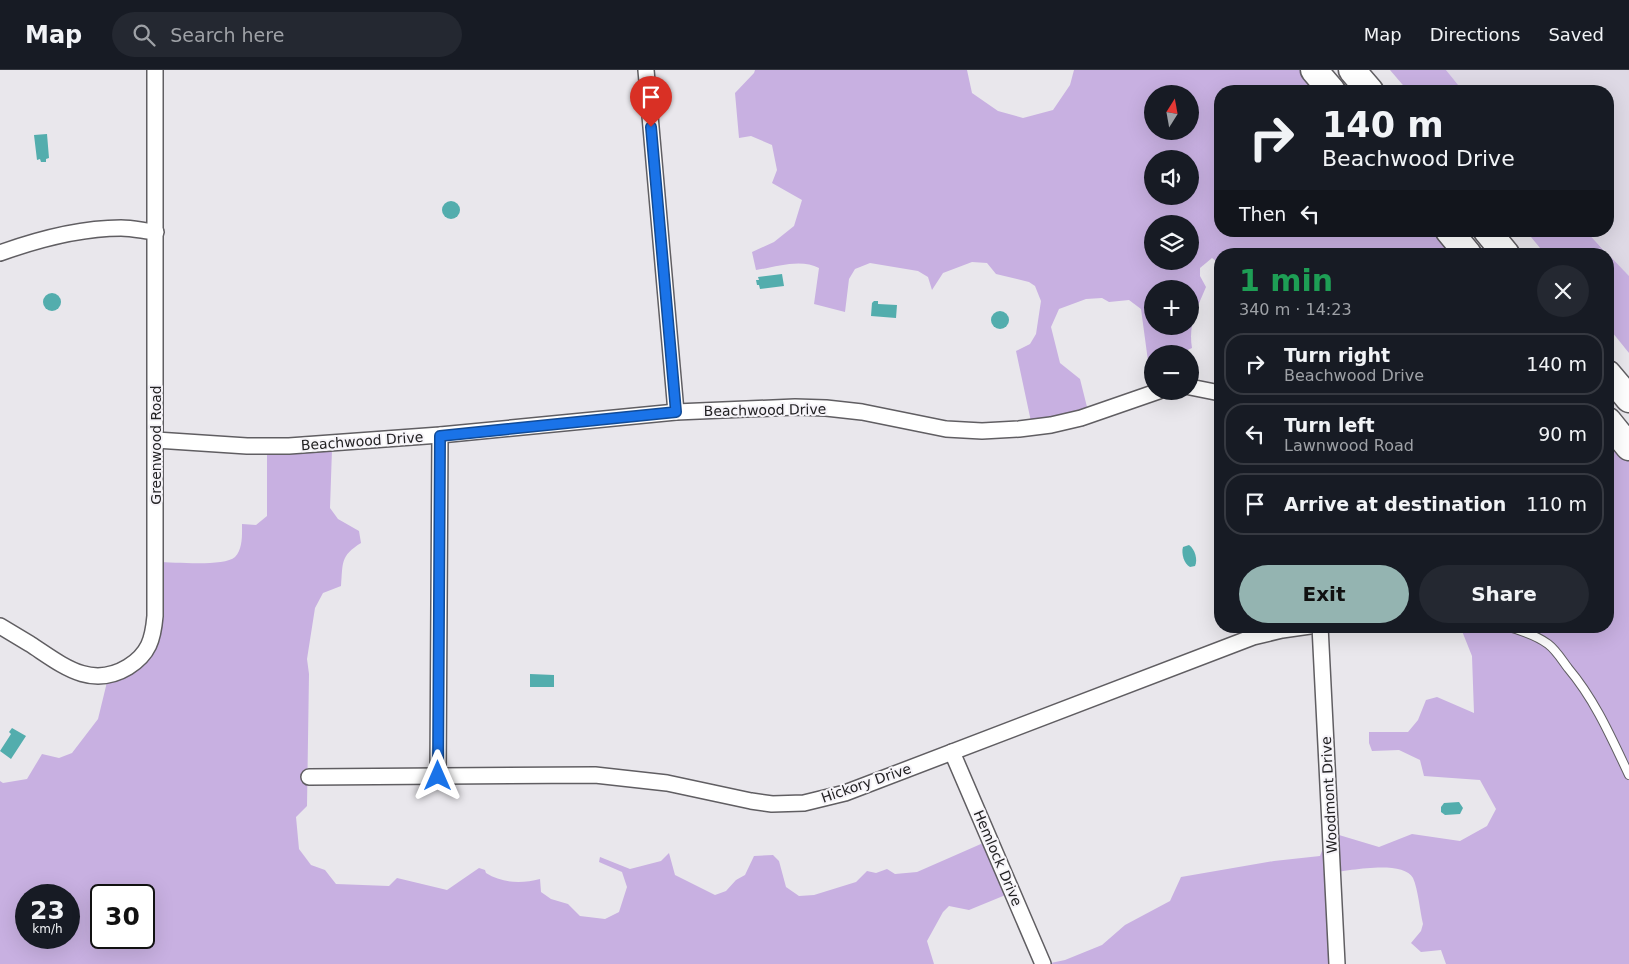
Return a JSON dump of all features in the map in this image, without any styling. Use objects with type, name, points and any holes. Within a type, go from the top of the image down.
[{"type":"highway","points":[[1314,70],[1327,85]]},
{"type":"highway","points":[[1352,70],[1365,85]]},
{"type":"highway","points":[[1454,237],[1463,248]]},
{"type":"highway","points":[[1492,237],[1501,248]]},
{"type":"highway","points":[[1614,381],[1629,399]]},
{"type":"highway","points":[[1614,428],[1629,446]]},
{"type":"street","name":"Greenwood Road","points":[[0,626],[31,644],[54,662],[71,670],[104,676],[117,674],[132,665],[146,651],[153,637],[155,616],[156,440],[155,70]]},
{"type":"street","points":[[646,70],[676,412]]},
{"type":"street","points":[[0,254],[50,237],[96,230],[122,228],[156,232]]},
{"type":"street","points":[[1199,389],[1214,392]]},
{"type":"street","name":"Beachwood Drive","points":[[156,440],[247,446],[289,446],[440,436],[676,412],[770,407],[826,408],[862,412],[946,429],[1010,430],[1051,425],[1081,418],[1144,396]]},
{"type":"street","points":[[438,776],[440,436]]},
{"type":"street","name":"Hickory Drive","points":[[309,777],[595,775],[667,782],[751,802],[772,804],[804,803],[845,793],[1252,636],[1267,633]]},
{"type":"street","name":"Woodmont Drive","points":[[1320,633],[1337,964]]},
{"type":"street","name":"Hemlock Drive","points":[[952,752],[1043,964]]},
{"type":"lane","points":[[1526,633],[1549,645],[1575,676],[1602,716],[1629,775]]},
{"type":"shaded area","points":[[755,70],[967,70],[972,93],[998,111],[1023,118],[1053,110],[1070,85],[1074,70],[1316,70],[1329,85],[1214,85],[1214,237],[1455,237],[1464,248],[1214,248],[1214,260],[1212,258],[1200,268],[1200,276],[1206,287],[1199,304],[1199,280],[1144,280],[1144,331],[1141,309],[1129,300],[1109,302],[1102,298],[1086,299],[1059,309],[1051,327],[1060,363],[1080,379],[1089,415],[1033,431],[1016,351],[1030,344],[1036,334],[1041,301],[1035,286],[1029,282],[996,274],[987,263],[972,262],[943,273],[932,290],[928,277],[918,271],[870,263],[855,269],[849,279],[845,312],[814,304],[819,268],[796,263],[756,270],[752,252],[774,242],[794,226],[802,200],[772,183],[777,170],[772,145],[751,136],[739,138],[735,93]]},
{"type":"shaded area","points":[[1390,70],[1446,70],[1458,85],[1403,85]]},
{"type":"shaded area","points":[[1446,70],[1629,70],[1629,276],[1614,260],[1614,248],[1602,248],[1592,237],[1614,237],[1614,85],[1458,85]]},
{"type":"shaded area","points":[[1531,237],[1591,237],[1602,248],[1540,248]]},
{"type":"shaded area","points":[[1614,260],[1629,276],[1629,353],[1614,334]]},
{"type":"shaded area","points":[[1144,335],[1191,335],[1192,345],[1146,345]]},
{"type":"shaded area","points":[[1614,426],[1629,445],[1629,964],[1446,964],[1441,950],[1421,952],[1411,943],[1421,931],[1423,924],[1413,878],[1407,872],[1398,869],[1374,868],[1329,873],[1334,964],[1046,964],[1065,960],[1102,945],[1125,925],[1170,901],[1181,877],[1274,861],[1320,856],[1329,832],[1379,847],[1412,834],[1460,841],[1487,826],[1496,809],[1480,780],[1424,776],[1420,760],[1399,750],[1372,751],[1369,743],[1369,732],[1408,732],[1418,720],[1426,700],[1437,697],[1474,713],[1472,656],[1463,633],[1614,633]]},
{"type":"shaded area","points":[[332,449],[330,508],[338,519],[359,531],[361,543],[346,556],[341,586],[323,593],[315,608],[307,659],[309,674],[307,806],[296,817],[299,849],[311,865],[325,870],[336,884],[389,886],[397,878],[447,890],[479,868],[505,881],[526,882],[540,879],[541,892],[551,899],[568,904],[580,916],[605,919],[619,912],[627,887],[622,872],[599,862],[600,857],[630,869],[661,861],[669,853],[675,875],[715,895],[726,891],[736,880],[745,875],[754,856],[773,855],[779,861],[786,887],[799,896],[814,895],[856,882],[867,871],[876,873],[887,869],[895,874],[917,872],[990,840],[1008,894],[969,910],[949,906],[943,912],[927,941],[934,964],[0,964],[0,781],[3,783],[27,779],[42,754],[59,758],[72,753],[98,719],[107,682],[141,656],[158,562],[210,563],[229,560],[238,554],[241,546],[242,524],[256,525],[267,516],[267,450]]},
{"type":"water","points":[[47,134],[49,158],[46,159],[46,162],[41,162],[40,159],[37,160],[34,135]]},
{"type":"water","points":[[451,201],[457,204],[460,210],[457,216],[451,219],[445,216],[442,210],[445,204]]},
{"type":"water","points":[[782,274],[784,286],[760,289],[759,285],[757,285],[756,280],[759,280],[758,277]]},
{"type":"water","points":[[48,293],[56,293],[61,298],[59,309],[48,311],[43,306],[43,298]]},
{"type":"water","points":[[878,301],[878,304],[897,305],[896,318],[871,316],[872,303]]},
{"type":"water","points":[[996,311],[1004,311],[1009,316],[1007,327],[996,329],[991,324],[991,316]]},
{"type":"water","points":[[1189,545],[1196,558],[1195,566],[1190,567],[1185,561],[1182,552],[1183,547]]},
{"type":"water","points":[[530,674],[554,675],[554,687],[530,687]]},
{"type":"water","points":[[12,728],[26,736],[11,759],[0,751],[11,734],[9,732]]},
{"type":"water","points":[[1459,802],[1463,808],[1460,814],[1445,815],[1441,812],[1441,807],[1444,803]]},
{"type":"route","points":[[438,776],[440,436],[676,412],[651,127]]}]
